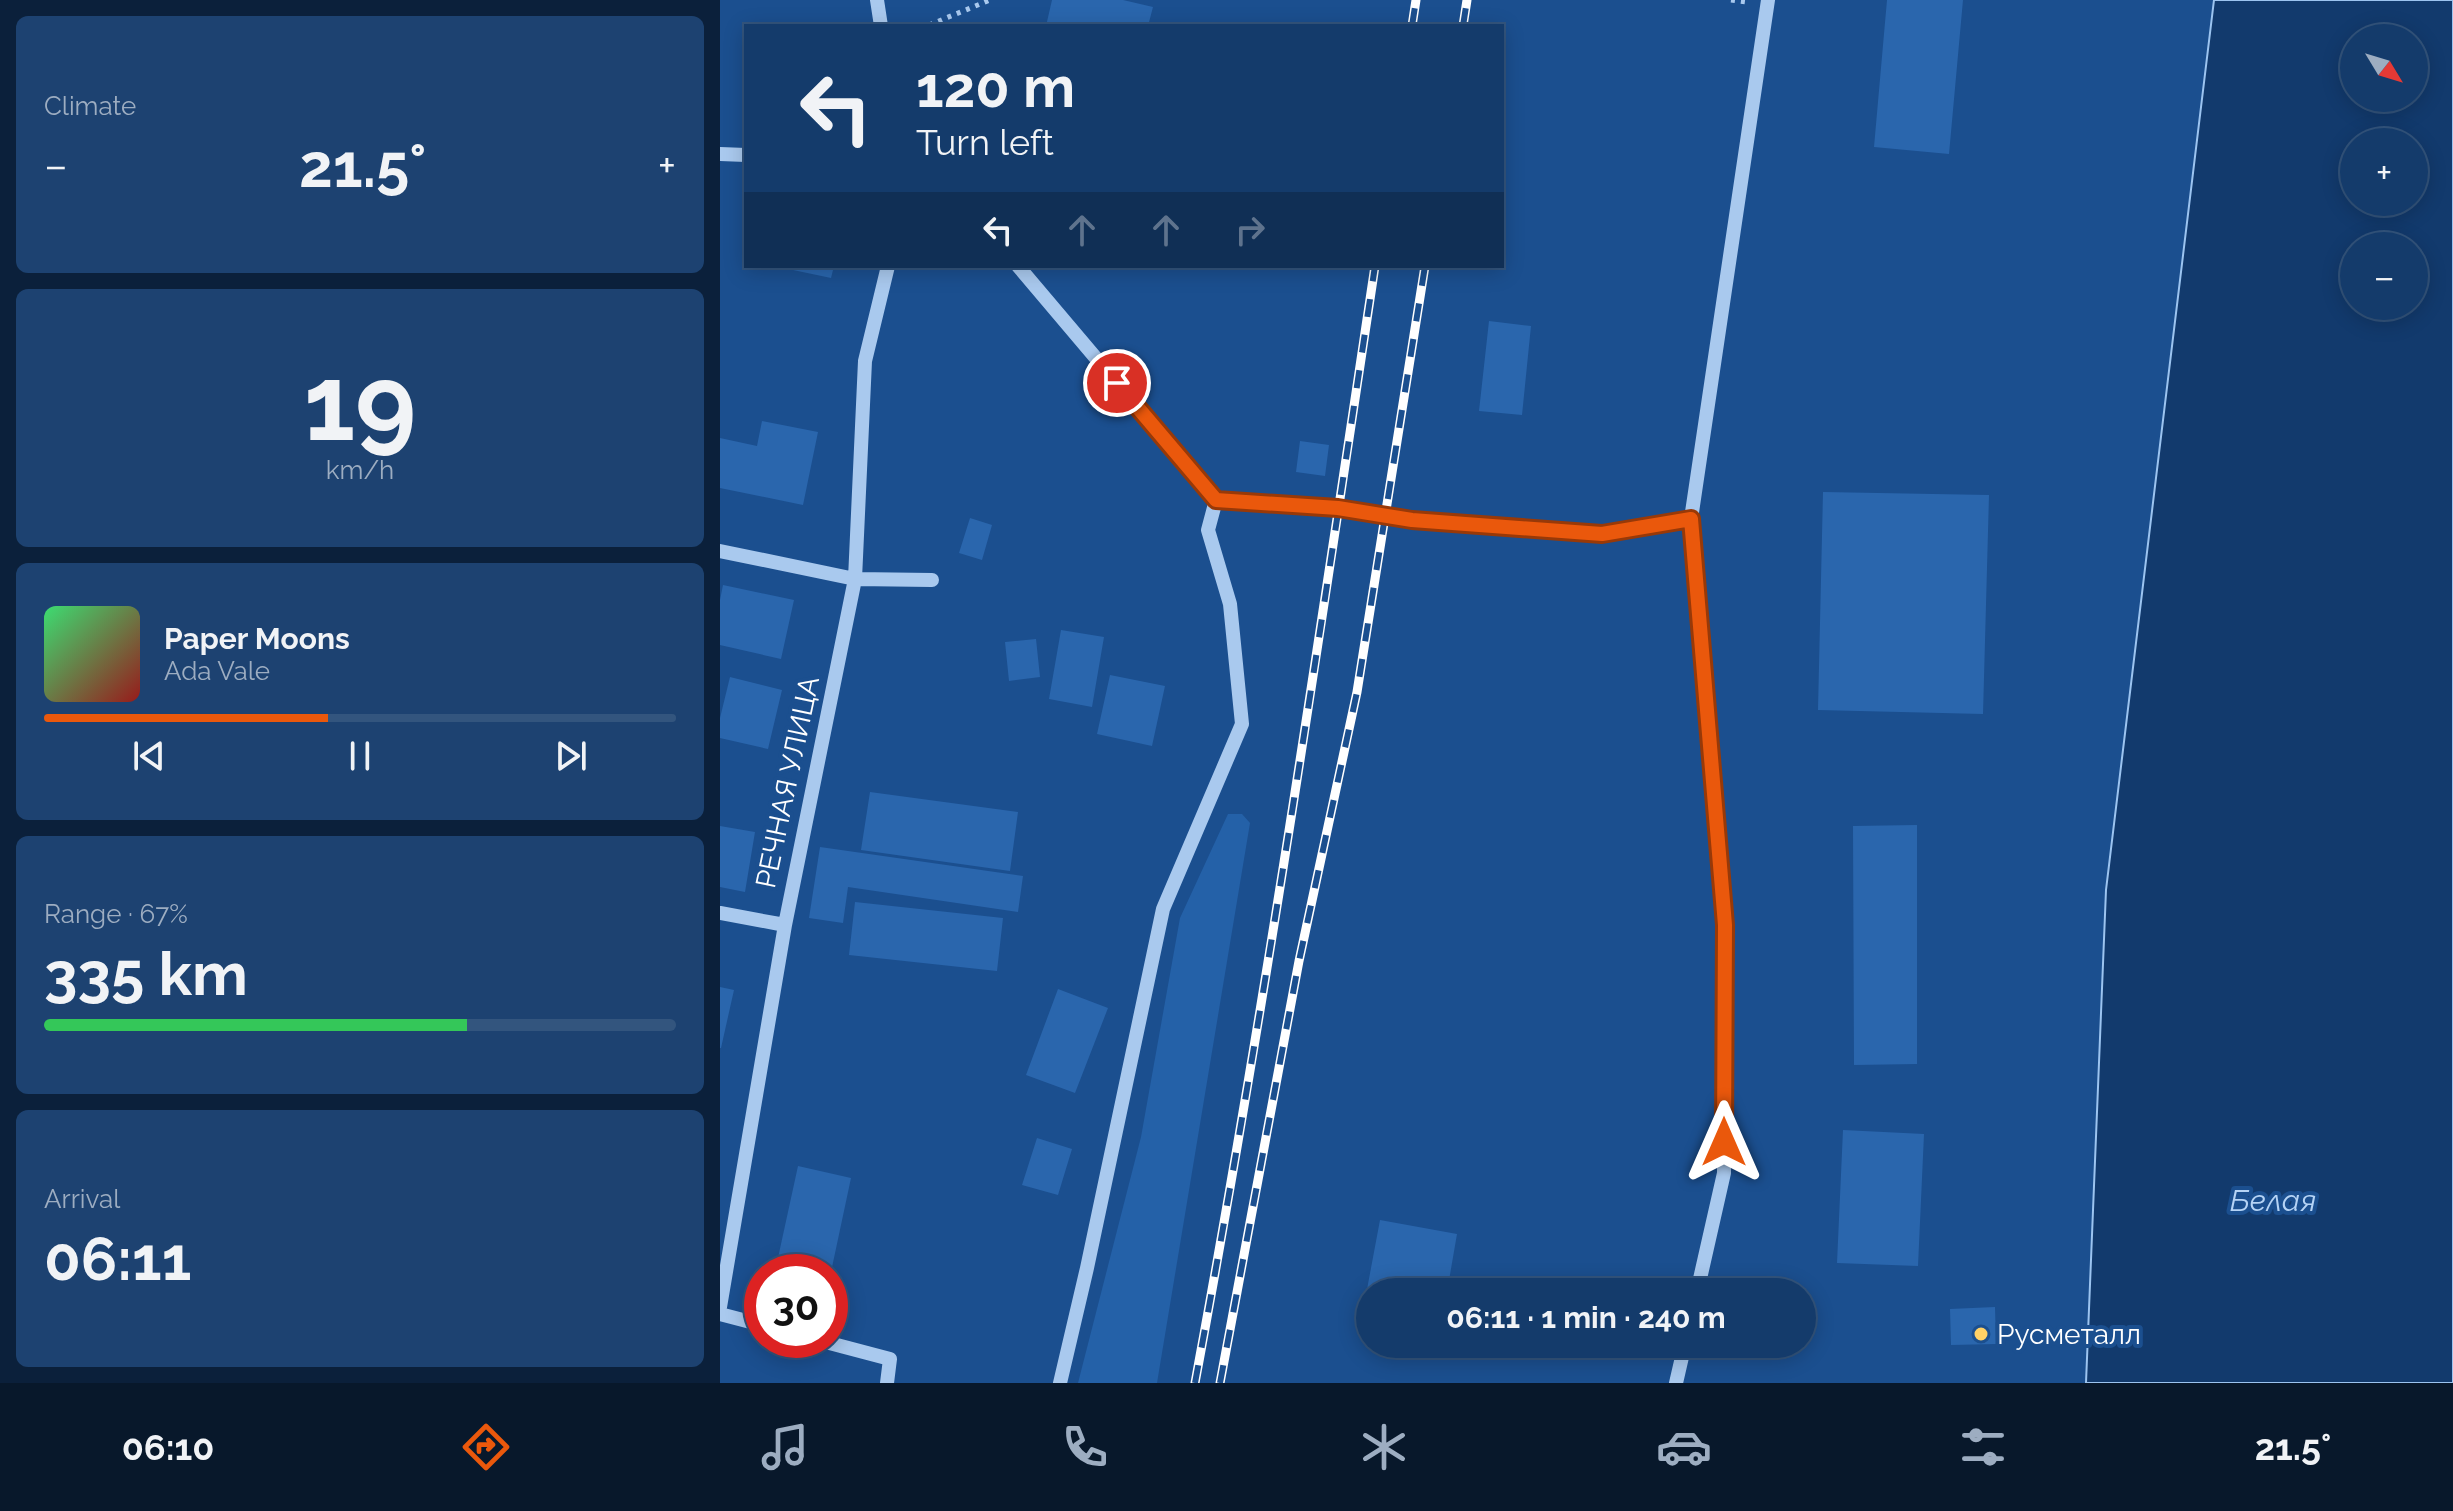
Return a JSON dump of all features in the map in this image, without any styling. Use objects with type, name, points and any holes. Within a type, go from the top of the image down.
[{"type":"street","points":[[877,0],[881,24]]},
{"type":"street","points":[[1700,1278],[1724,1173],[1725,925],[1691,519],[1768,0]]},
{"type":"street","points":[[720,154],[744,155]]},
{"type":"street","name":"РЕЧНАЯ УЛИЦА","points":[[720,1307],[785,925],[855,579],[865,361],[888,268]]},
{"type":"street","points":[[1020,268],[1216,500],[1338,508],[1412,520],[1602,534],[1691,519]]},
{"type":"street","points":[[1060,1383],[1163,909],[1242,724],[1230,604],[1208,530],[1216,500]]},
{"type":"street","points":[[720,551],[855,579],[932,580]]},
{"type":"street","points":[[720,913],[785,925]]},
{"type":"street","points":[[720,1314],[744,1320]]},
{"type":"street","points":[[848,1348],[890,1359],[887,1383]]},
{"type":"street","points":[[1676,1383],[1682,1358]]},
{"type":"path","points":[[931,24],[990,0]]},
{"type":"shaded area","points":[[1228,814],[1242,814],[1250,823],[1157,1383],[1078,1383],[1141,1137],[1180,918]]},
{"type":"water","name":"Белая","points":[[2214,0],[2453,0],[2453,1383],[2086,1383],[2106,890]]},
{"type":"building","points":[[1052,0],[1123,0],[1153,7],[1149,24],[1046,24]]},
{"type":"building","points":[[1887,0],[1963,0],[1949,154],[1874,147]]},
{"type":"building","points":[[794,268],[834,268],[831,278]]},
{"type":"building","points":[[1489,321],[1531,326],[1522,415],[1479,411]]},
{"type":"building","points":[[762,421],[818,432],[803,505],[720,488],[720,438],[757,446]]},
{"type":"building","points":[[1300,441],[1329,445],[1325,476],[1296,472]]},
{"type":"building","points":[[1823,492],[1989,495],[1983,714],[1818,710]]},
{"type":"building","points":[[970,518],[992,525],[982,560],[959,553]]},
{"type":"building","points":[[723,585],[794,600],[781,659],[720,645]]},
{"type":"building","points":[[1061,630],[1104,637],[1092,707],[1049,699]]},
{"type":"building","points":[[1036,639],[1040,677],[1009,681],[1005,642]]},
{"type":"building","points":[[1110,675],[1165,686],[1152,746],[1097,734]]},
{"type":"building","points":[[730,677],[782,690],[768,749],[720,738],[720,718]]},
{"type":"building","points":[[870,792],[1018,812],[1010,871],[861,850]]},
{"type":"building","points":[[1917,825],[1917,1064],[1854,1065],[1853,826]]},
{"type":"building","points":[[720,826],[755,832],[745,892],[720,887]]},
{"type":"building","points":[[820,847],[1023,876],[1018,912],[848,887],[843,923],[809,918]]},
{"type":"building","points":[[855,902],[1003,918],[997,971],[849,955]]},
{"type":"building","points":[[720,987],[734,990],[721,1048],[720,1048]]},
{"type":"building","points":[[1058,989],[1108,1008],[1075,1093],[1026,1075]]},
{"type":"building","points":[[1843,1130],[1924,1134],[1918,1266],[1837,1263]]},
{"type":"building","points":[[1037,1138],[1072,1149],[1058,1195],[1022,1185]]},
{"type":"building","points":[[798,1166],[851,1178],[835,1254],[779,1254]]},
{"type":"building","points":[[1380,1220],[1457,1234],[1449,1278],[1369,1278]]},
{"type":"building","points":[[1995,1307],[1996,1344],[1951,1345],[1950,1309]]},
{"type":"railway","points":[[1412,24],[1416,0]]},
{"type":"railway","points":[[1463,24],[1467,0]]},
{"type":"railway","points":[[1195,1383],[1268,965],[1375,268]]},
{"type":"railway","points":[[1220,1383],[1299,961],[1357,692],[1425,268]]},
{"type":"place","name":"Русметалл","points":[[1981,1334]]},
{"type":"route","points":[[1117,383],[1216,500],[1338,508],[1412,520],[1602,534],[1691,519],[1725,925],[1724,1142]]}]
